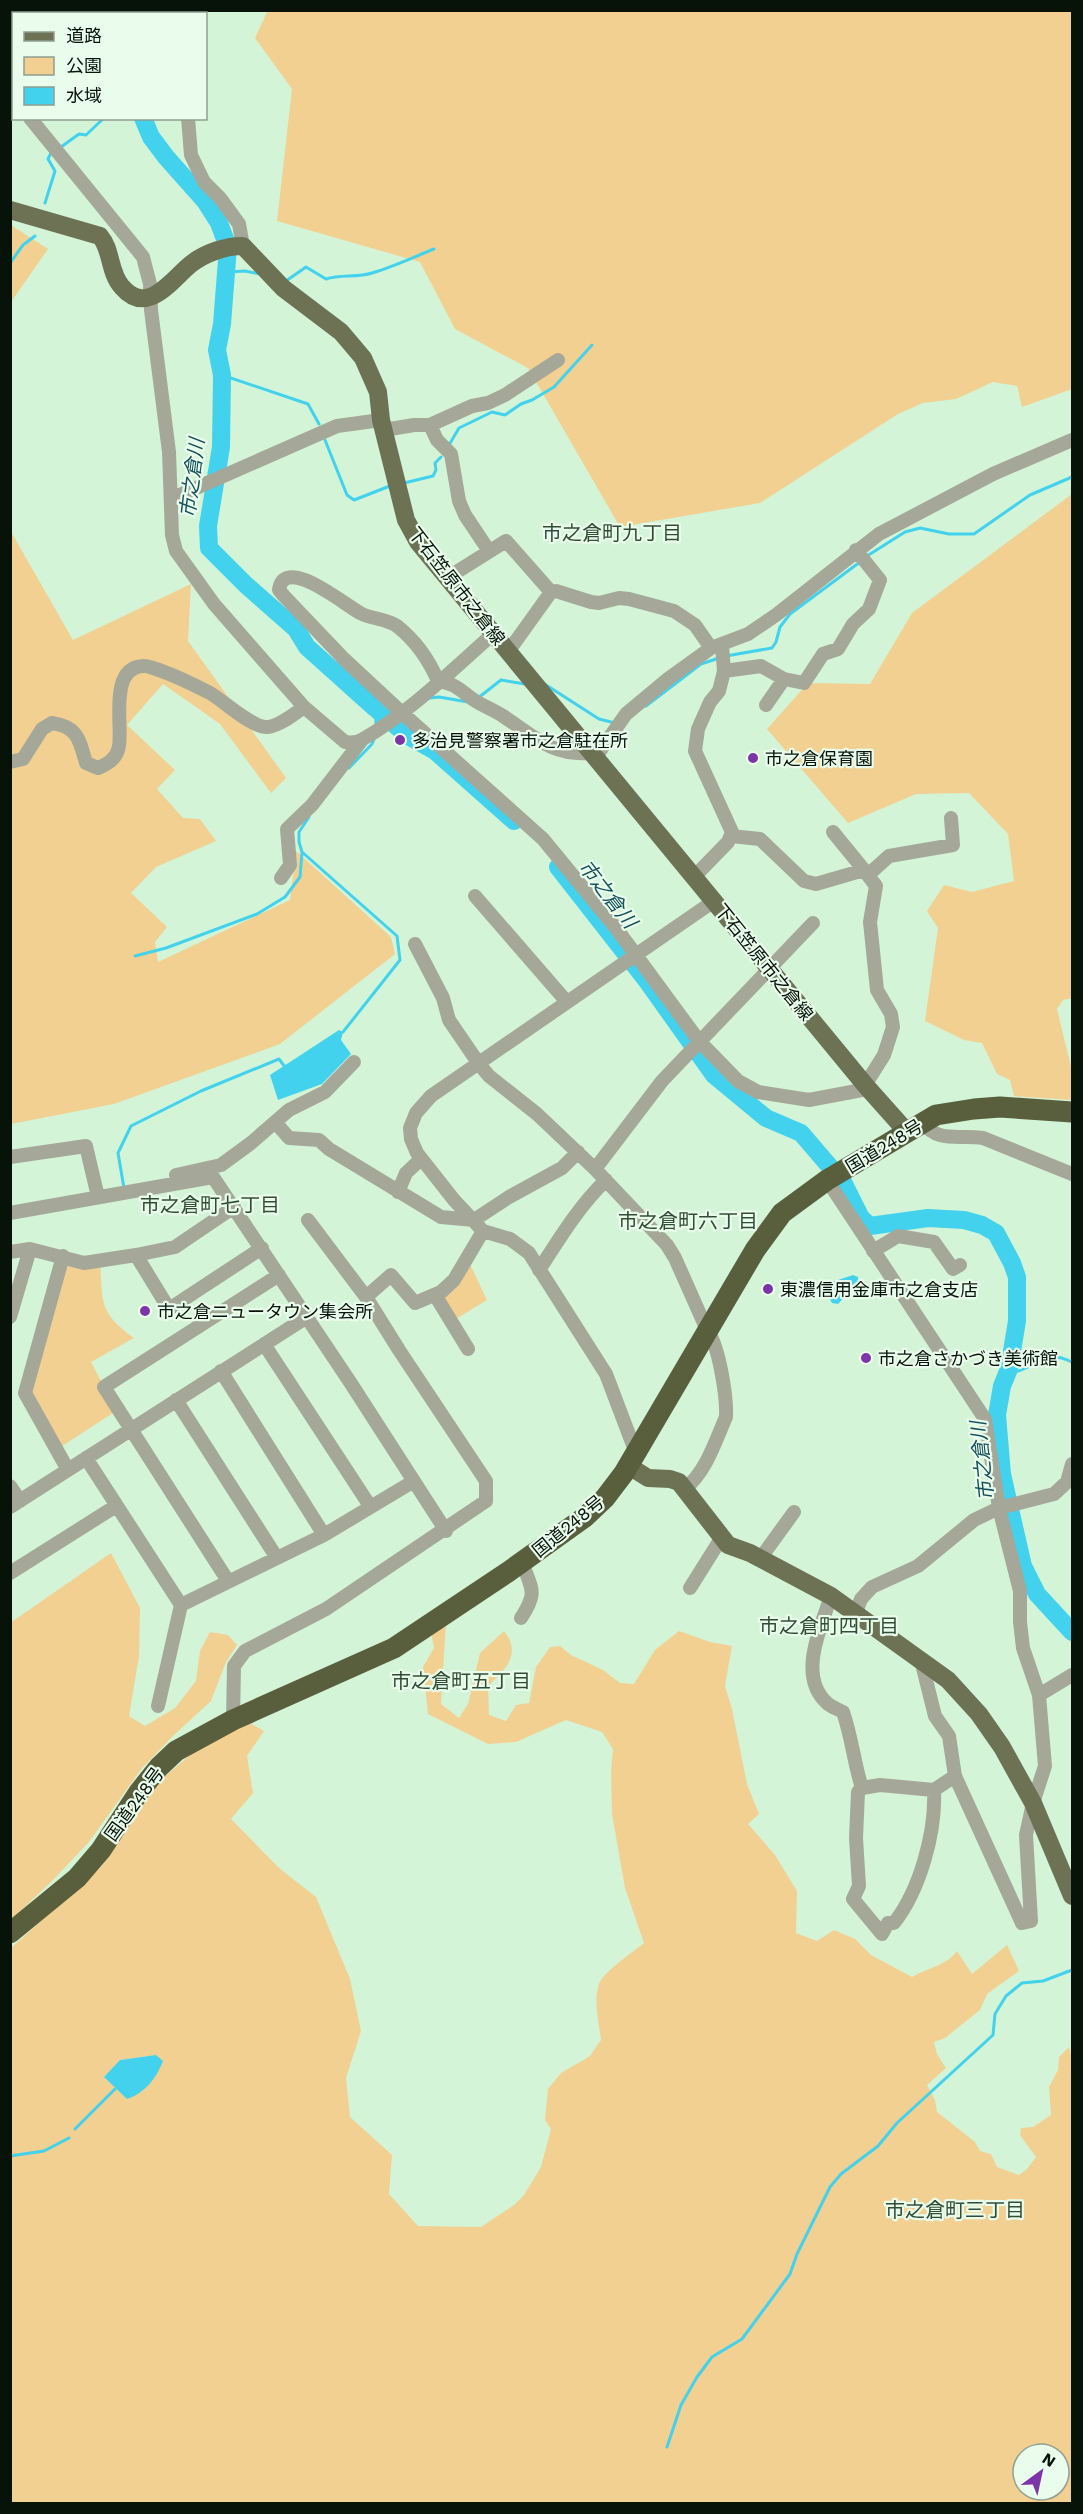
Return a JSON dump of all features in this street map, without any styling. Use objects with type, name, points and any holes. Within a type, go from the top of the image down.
[{"type":"highway","name":"国道248号","points":[[10,1933],[77,1878],[101,1850],[139,1792],[159,1767],[176,1751],[194,1739],[233,1720],[394,1648],[585,1517],[605,1498],[632,1459],[706,1330],[755,1250],[782,1213],[827,1180],[936,1115],[974,1108],[1000,1107],[1072,1112]]},
{"type":"main road","points":[[10,210],[100,236],[107,251],[112,272],[120,286],[129,294],[140,298],[151,297],[170,285],[189,265],[209,253],[240,246]]},
{"type":"main road","name":"下石笠原市之倉線","points":[[240,246],[279,284],[340,332],[363,358],[378,393],[382,425],[411,531],[592,755],[866,1086],[914,1127]]},
{"type":"main road","points":[[632,1459],[648,1478],[670,1479],[679,1482],[728,1545],[831,1596],[856,1612],[922,1664],[948,1680],[979,1714],[1002,1747],[1033,1803],[1072,1896]]},
{"type":"street","points":[[32,120],[143,257],[151,297],[169,452],[172,535],[176,551],[214,604],[304,707],[345,742],[352,743],[367,737],[401,712],[493,634]]},
{"type":"street","points":[[188,120],[191,155],[204,182],[220,198],[239,224],[240,246]]},
{"type":"street","points":[[171,499],[337,426],[430,426],[472,406],[488,403],[505,395],[558,360]]},
{"type":"street","points":[[430,426],[437,440],[451,454],[459,501],[465,515],[489,551]]},
{"type":"street","points":[[438,681],[448,682],[463,689],[476,701],[502,715],[545,745],[565,753],[592,755],[616,729],[626,714],[717,647],[748,634],[776,615],[856,550],[907,519],[993,474],[1072,440]]},
{"type":"street","points":[[447,578],[506,541],[551,592],[563,592],[600,603],[629,598],[674,610],[695,625],[717,647],[723,670],[719,691],[710,702],[698,729],[695,751],[732,832],[728,842],[694,877]]},
{"type":"street","points":[[723,670],[761,666],[784,679],[804,683],[824,654],[838,649],[853,624],[869,609],[880,579],[856,550]]},
{"type":"street","points":[[438,681],[428,658],[395,625],[363,614],[306,580],[295,576],[286,578],[280,584],[279,590],[284,596],[344,659],[543,839],[635,954],[699,1041],[738,1081],[758,1092],[809,1100],[862,1090],[884,1055],[892,1027],[891,1014],[877,990],[870,922],[876,886],[833,832]]},
{"type":"street","points":[[508,652],[551,592]]},
{"type":"street","points":[[10,762],[23,759],[42,729],[51,723],[66,725],[78,736],[86,762],[98,768],[109,764],[119,749],[117,703],[123,683],[131,670],[143,666],[171,674],[212,694],[254,724],[267,727],[304,707]]},
{"type":"street","points":[[766,705],[784,679]]},
{"type":"street","points":[[281,878],[290,865],[287,829],[312,805],[367,737]]},
{"type":"street","points":[[730,836],[760,839],[804,881],[816,884],[866,872],[889,856],[953,845],[951,818]]},
{"type":"street","points":[[475,896],[567,1002]]},
{"type":"street","points":[[479,1226],[454,1200],[421,1159],[411,1139],[410,1128],[416,1113],[431,1096],[714,901]]},
{"type":"street","points":[[595,1168],[662,1081],[813,923]]},
{"type":"street","points":[[415,944],[443,998],[449,1020],[479,1064],[489,1076],[537,1114],[595,1168],[667,1245],[675,1258],[706,1330],[713,1338],[724,1384],[726,1417],[704,1467],[695,1480],[685,1488]]},
{"type":"street","points":[[134,1191],[140,1183],[221,1165],[289,1110],[325,1092],[354,1062]]},
{"type":"street","points":[[275,1122],[289,1138],[319,1140],[398,1192],[441,1217],[479,1226],[510,1239],[529,1253],[606,1374],[632,1459]]},
{"type":"street","points":[[914,1127],[939,1136],[983,1138],[1072,1174]]},
{"type":"street","points":[[10,1157],[86,1146],[98,1197]]},
{"type":"street","points":[[366,1297],[391,1275],[415,1303],[435,1295],[454,1280],[479,1226],[509,1197],[562,1168],[578,1152]]},
{"type":"street","points":[[398,1192],[406,1173],[421,1159]]},
{"type":"street","points":[[10,1212],[213,1177],[262,1248],[446,1531]]},
{"type":"street","points":[[539,1270],[595,1191],[606,1180]]},
{"type":"street","points":[[827,1180],[986,1419],[999,1508],[1020,1591],[1023,1648],[1039,1695],[1045,1766],[1026,1835],[1031,1921],[1022,1923],[955,1776],[949,1736],[935,1716],[922,1664]]},
{"type":"street","points":[[10,1252],[30,1249],[84,1263],[136,1255],[175,1247],[234,1207]]},
{"type":"street","points":[[233,1720],[234,1666],[245,1651],[326,1610],[446,1531],[486,1501],[486,1481],[366,1297],[308,1220]]},
{"type":"street","points":[[873,1251],[898,1236],[934,1242],[953,1269],[960,1265]]},
{"type":"street","points":[[136,1255],[169,1309],[262,1248]]},
{"type":"street","points":[[10,1317],[30,1249]]},
{"type":"street","points":[[63,1256],[25,1393],[68,1470]]},
{"type":"street","points":[[228,1581],[104,1387],[279,1275]]},
{"type":"street","points":[[435,1295],[468,1349]]},
{"type":"street","points":[[10,1486],[15,1504],[307,1317]]},
{"type":"street","points":[[264,1344],[370,1506]]},
{"type":"street","points":[[221,1371],[324,1535]]},
{"type":"street","points":[[176,1400],[277,1558]]},
{"type":"street","points":[[86,1458],[181,1605],[158,1706]]},
{"type":"street","points":[[856,1612],[861,1599],[872,1587],[918,1566],[974,1520],[999,1508],[1054,1494],[1070,1484],[1072,1464]]},
{"type":"street","points":[[181,1605],[324,1535],[414,1480]]},
{"type":"street","points":[[10,1573],[116,1506]]},
{"type":"street","points":[[760,1559],[780,1528],[794,1512]]},
{"type":"street","points":[[690,1588],[722,1537]]},
{"type":"street","points":[[521,1618],[533,1593],[522,1562]]},
{"type":"street","points":[[831,1596],[815,1644],[812,1665],[814,1685],[826,1702],[843,1712],[850,1734],[853,1762],[862,1788]]},
{"type":"street","points":[[1039,1695],[1072,1675]]},
{"type":"street","points":[[934,1790],[935,1809],[926,1854],[907,1907],[894,1923],[888,1923],[882,1934],[853,1899],[859,1886],[856,1838],[858,1792],[862,1788],[880,1785],[934,1790],[955,1776]]},
{"type":"green space","points":[[268,10],[1072,11],[1072,389],[1022,407],[1017,386],[993,382],[956,399],[923,403],[898,414],[760,503],[620,527],[528,368],[455,329],[420,262],[277,221],[292,89],[255,38]]},
{"type":"green space","points":[[11,225],[48,249],[11,302]]},
{"type":"green space","points":[[1072,494],[1072,998],[1063,1000],[1057,1009],[1072,1071],[1072,1100],[1014,1096],[1010,1080],[997,1074],[982,1043],[964,1040],[925,1021],[938,928],[927,911],[944,885],[972,892],[1014,881],[1008,834],[969,793],[916,794],[848,823],[767,729],[808,683],[870,684],[912,613]]},
{"type":"green space","points":[[10,530],[73,640],[191,584],[188,641],[286,778],[271,793],[220,724],[163,684],[127,725],[175,770],[157,789],[183,818],[200,819],[216,841],[156,867],[131,893],[167,927],[155,942],[158,962],[290,900],[296,851],[391,937],[395,954],[280,1044],[114,1104],[11,1124]]},
{"type":"green space","points":[[63,1256],[100,1261],[103,1297],[108,1313],[122,1329],[134,1338],[91,1362],[113,1413],[56,1450],[25,1393]]},
{"type":"green space","points":[[469,1262],[487,1300],[454,1320],[439,1297]]},
{"type":"green space","points":[[111,1553],[140,1608],[139,1656],[129,1716],[145,1726],[175,1708],[196,1681],[200,1651],[210,1632],[228,1635],[237,1645],[226,1662],[211,1701],[142,1768],[89,1842],[11,1920],[11,1619],[13,1621]]},
{"type":"green space","points":[[446,1622],[441,1704],[459,1718],[468,1704],[480,1653],[504,1631],[512,1647],[512,1655],[505,1668],[488,1686],[489,1715],[506,1721],[516,1705],[529,1703],[536,1667],[550,1647],[560,1646],[571,1655],[603,1670],[620,1683],[634,1684],[655,1650],[679,1631],[710,1642],[732,1646],[725,1686],[747,1784],[759,1814],[748,1824],[775,1855],[797,1891],[796,1933],[817,1941],[834,1930],[855,1939],[871,1955],[912,1977],[942,1963],[957,1951],[972,1974],[1007,1945],[1019,1971],[987,1994],[980,2010],[945,2038],[934,2042],[937,2054],[946,2068],[927,2085],[935,2100],[937,2112],[975,2142],[980,2151],[991,2154],[997,2167],[1019,2175],[1036,2157],[1020,2135],[1021,2128],[1033,2127],[1051,2115],[1049,2087],[1058,2070],[1059,2057],[1069,2047],[1072,2059],[1072,2503],[11,2504],[11,1948],[101,1867],[131,1820],[163,1778],[196,1750],[250,1723],[264,1731],[247,1756],[253,1793],[231,1819],[279,1868],[316,1897],[350,1979],[361,2031],[346,2078],[350,2117],[392,2155],[389,2194],[418,2226],[481,2227],[514,2205],[524,2195],[541,2167],[551,2129],[545,2120],[548,2089],[561,2073],[590,2056],[601,2040],[596,2005],[599,1984],[612,1968],[644,1943],[625,1888],[612,1814],[613,1749],[602,1732],[566,1720],[516,1742],[488,1744],[428,1714],[423,1667],[434,1648],[431,1632]],"holes":[[[156,2055],[127,2099],[104,2077],[120,2060]]]},
{"type":"water","points":[[339,1030],[343,1032],[341,1040],[351,1054],[322,1084],[278,1100],[270,1075]]},
{"type":"water","points":[[853,1275],[858,1277],[859,1287],[848,1293],[838,1304],[832,1303],[824,1288],[826,1284]]},
{"type":"water","points":[[156,2055],[163,2061],[157,2074],[144,2089],[127,2099],[104,2077],[120,2060]]},
{"type":"waterway","points":[[61,147],[79,134],[86,135],[102,120]]},
{"type":"waterway","name":"市之倉川","points":[[144,120],[151,137],[166,157],[205,201],[219,223],[228,247],[222,324],[217,350],[222,375],[221,447],[208,526],[209,548],[246,585],[296,629],[307,647],[375,708],[408,736],[435,751],[514,821]]},
{"type":"waterway","points":[[45,203],[55,171],[48,159],[51,153]]},
{"type":"waterway","points":[[10,263],[23,245],[35,236]]},
{"type":"waterway","points":[[286,281],[306,267],[326,279],[366,274],[388,268],[434,249]]},
{"type":"waterway","points":[[227,272],[245,271],[260,274]]},
{"type":"waterway","points":[[449,445],[459,428],[492,412],[505,415],[554,387],[592,345]]},
{"type":"waterway","points":[[222,375],[308,404],[319,424]]},
{"type":"waterway","points":[[325,440],[347,495],[354,500],[390,486]]},
{"type":"waterway","points":[[404,483],[433,476],[436,470],[435,463],[441,457]]},
{"type":"waterway","points":[[867,556],[905,532],[920,528],[949,534],[974,534],[1030,495],[1072,477]]},
{"type":"waterway","points":[[726,656],[772,648],[780,627],[790,614],[860,562]]},
{"type":"waterway","points":[[646,706],[701,664],[719,658]]},
{"type":"waterway","points":[[478,698],[501,680],[525,684]]},
{"type":"waterway","points":[[543,683],[599,719],[615,723]]},
{"type":"waterway","points":[[430,698],[439,697],[468,702]]},
{"type":"waterway","points":[[375,708],[376,724]]},
{"type":"waterway","points":[[349,768],[372,744],[375,737]]},
{"type":"waterway","points":[[135,956],[166,948],[257,914],[285,897],[300,877],[302,852],[299,832],[309,817]]},
{"type":"waterway","points":[[302,852],[397,936],[400,960],[343,1032]]},
{"type":"waterway","name":"市之倉川","points":[[558,867],[647,981],[714,1075],[766,1118],[801,1133],[843,1182],[861,1218],[870,1226],[928,1218],[964,1220],[982,1225],[996,1233],[1017,1277],[1017,1321],[1009,1369],[1002,1386],[997,1415],[1002,1474],[1023,1566],[1037,1594],[1072,1632]]},
{"type":"waterway","points":[[124,1188],[118,1153],[131,1126],[201,1091],[279,1059],[285,1067]]},
{"type":"waterway","points":[[1009,1369],[1018,1371],[1050,1357],[1063,1358],[1072,1362]]},
{"type":"waterway","points":[[667,2447],[681,2405],[697,2377],[712,2357],[742,2339],[790,2274],[797,2254],[830,2187],[841,2174],[878,2146],[897,2123],[993,2035],[995,2014],[1006,1996],[1022,1983],[1043,1981],[1072,1970]]},
{"type":"waterway","points":[[75,2129],[115,2089]]},
{"type":"waterway","points":[[10,2156],[44,2151],[69,2138]]},
{"type":"place","name":"多治見警察署市之倉駐在所","points":[[400,740]]},
{"type":"place","name":"市之倉保育園","points":[[753,758]]},
{"type":"place","name":"東濃信用金庫市之倉支店","points":[[768,1289]]},
{"type":"place","name":"市之倉ニュータウン集会所","points":[[145,1311]]},
{"type":"place","name":"市之倉さかづき美術館","points":[[866,1358]]},
{"type":"district","name":"市之倉町九丁目","points":[[612,533]]},
{"type":"district","name":"市之倉町七丁目","points":[[210,1205]]},
{"type":"district","name":"市之倉町六丁目","points":[[688,1221]]},
{"type":"district","name":"市之倉町四丁目","points":[[829,1626]]},
{"type":"district","name":"市之倉町五丁目","points":[[461,1681]]},
{"type":"district","name":"市之倉町三丁目","points":[[955,2210]]}]
